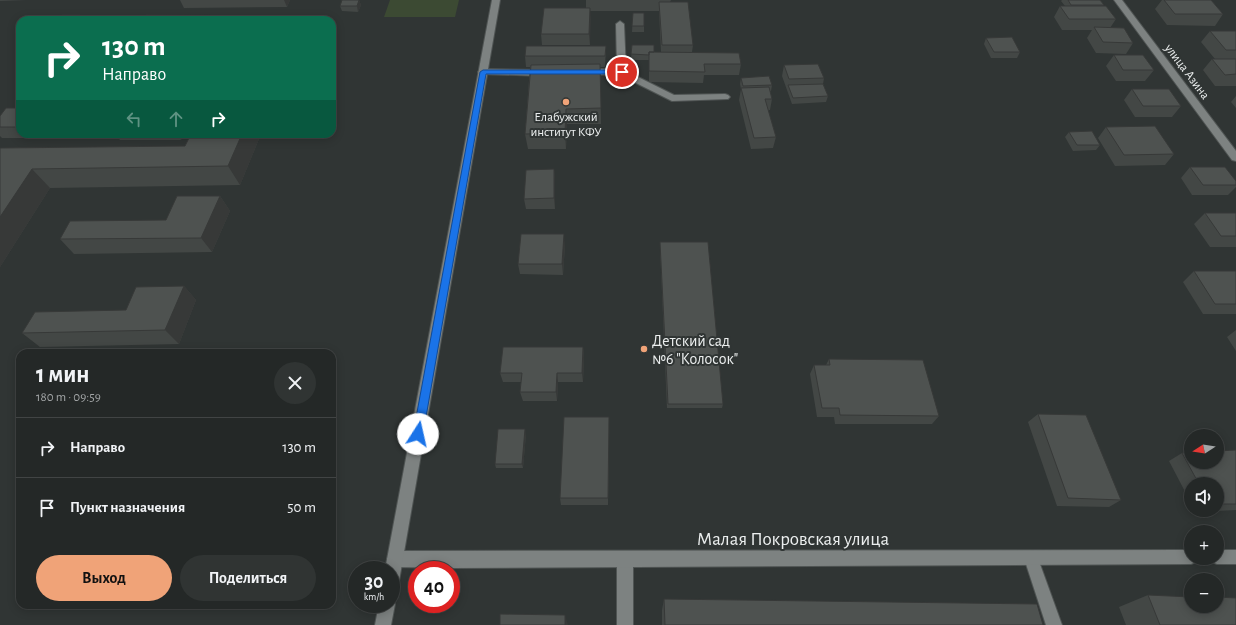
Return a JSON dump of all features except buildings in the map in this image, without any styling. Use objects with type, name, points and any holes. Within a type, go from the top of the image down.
[{"type":"street","points":[[395,559],[496,0]]},
{"type":"street","name":"улица Азина","points":[[1118,0],[1236,158]]},
{"type":"street","points":[[620,24],[622,72]]},
{"type":"street","points":[[483,72],[559,72]]},
{"type":"street","points":[[574,72],[622,72],[672,98],[725,96]]},
{"type":"street","name":"Малая Покровская улица","points":[[395,559],[1184,557]]},
{"type":"street","points":[[1224,557],[1236,557]]},
{"type":"street","points":[[1031,558],[1054,625]]},
{"type":"street","points":[[625,559],[625,625]]},
{"type":"street","points":[[383,625],[385,613]]},
{"type":"green space","points":[[390,0],[459,0],[455,17],[384,17]]},
{"type":"place","name":"Елабужский институт КФУ","points":[[566,102]]},
{"type":"place","name":"Детский сад №6 \"Колосок\"","points":[[644,349]]},
{"type":"route","points":[[418,434],[483,72],[622,72]]}]
